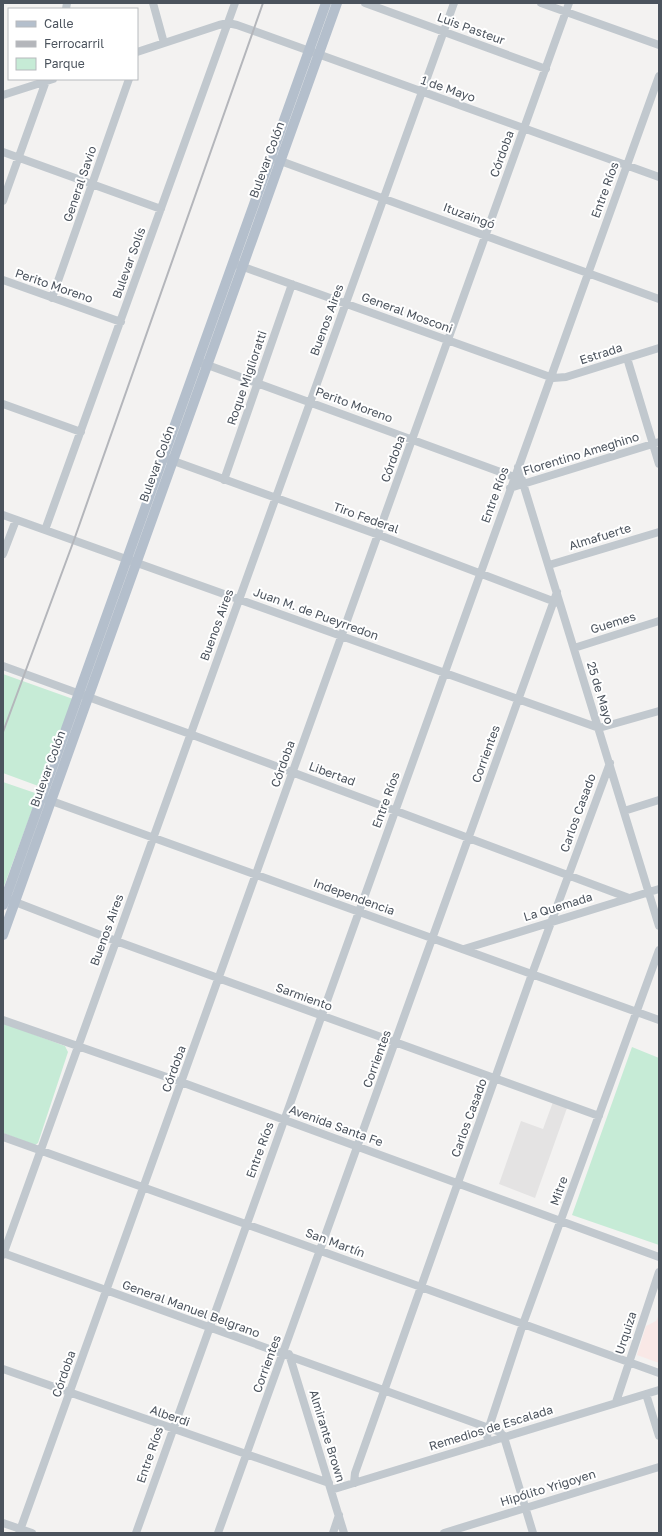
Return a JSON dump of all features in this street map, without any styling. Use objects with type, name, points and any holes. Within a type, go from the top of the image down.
[{"type":"main road","name":"Bulevar Colón","points":[[131,561],[162,457],[197,361],[237,265],[276,159],[313,53],[326,3]]},
{"type":"main road","name":"Bulevar Colón","points":[[313,53],[337,3]]},
{"type":"main road","name":"Bulevar Colón","points":[[3,935],[7,901],[46,799],[131,561],[172,461],[207,365],[237,265]]},
{"type":"street","points":[[153,3],[164,43]]},
{"type":"street","name":"Bulevar Solís","points":[[45,530],[236,3]]},
{"type":"street","name":"Luis Pasteur","points":[[365,3],[546,69]]},
{"type":"street","name":"Buenos Aires","points":[[3,1254],[454,3]]},
{"type":"street","points":[[541,3],[659,45]]},
{"type":"street","name":"Córdoba","points":[[20,1531],[569,3]]},
{"type":"street","points":[[138,53],[219,25],[228,24]]},
{"type":"street","name":"1 de Mayo","points":[[228,24],[237,25],[659,177]]},
{"type":"street","name":"Entre Ríos","points":[[136,1533],[172,1429],[659,76]]},
{"type":"street","points":[[3,95],[49,80]]},
{"type":"street","points":[[3,201],[18,158],[49,80]]},
{"type":"street","name":"General Savio","points":[[52,298],[129,80]]},
{"type":"street","points":[[3,152],[161,209]]},
{"type":"street","name":"Ituzaingó","points":[[276,159],[589,272],[659,299]]},
{"type":"street","name":"General Mosconi","points":[[237,265],[550,377]]},
{"type":"street","name":"Perito Moreno","points":[[3,280],[121,322]]},
{"type":"street","name":"Roque Miglioratti","points":[[224,480],[292,284]]},
{"type":"street","name":"Estrada","points":[[550,377],[561,379],[659,348]]},
{"type":"street","points":[[627,358],[656,443],[659,464]]},
{"type":"street","name":"Perito Moreno","points":[[197,361],[514,477],[523,484]]},
{"type":"street","points":[[3,404],[81,432]]},
{"type":"street","name":"Florentino Ameghino","points":[[510,488],[656,443]]},
{"type":"street","name":"Tiro Federal","points":[[162,457],[378,535],[557,603]]},
{"type":"street","name":"25 de Mayo","points":[[518,467],[557,592],[557,603],[574,648],[659,926]]},
{"type":"street","name":"Juan M. de Pueyrredon","points":[[3,515],[598,728]]},
{"type":"street","points":[[3,554],[16,520]]},
{"type":"street","name":"Almafuerte","points":[[549,565],[659,532]]},
{"type":"street","name":"Corrientes","points":[[218,1533],[246,1455],[286,1353],[358,1147],[519,700],[557,603]]},
{"type":"street","name":"Guemes","points":[[574,648],[659,622]]},
{"type":"street","name":"Libertad","points":[[3,666],[190,734],[629,898]]},
{"type":"street","points":[[598,728],[659,711]]},
{"type":"street","name":"Carlos Casado","points":[[354,1482],[355,1473],[532,974],[610,763]]},
{"type":"street","name":"Independencia","points":[[46,799],[659,1020]]},
{"type":"street","points":[[624,811],[659,800]]},
{"type":"street","name":"La Quemada","points":[[464,949],[659,889]]},
{"type":"street","name":"Sarmiento","points":[[7,901],[116,942],[599,1116]]},
{"type":"street","name":"Mitre","points":[[489,1442],[487,1436],[488,1427],[523,1324],[659,950]]},
{"type":"street","name":"Avenida Santa Fe","points":[[3,1020],[182,1082],[659,1257]]},
{"type":"street","name":"San Martín","points":[[3,1137],[421,1286],[659,1373]]},
{"type":"street","name":"General Manuel Belgrano","points":[[3,1254],[209,1328],[286,1353],[488,1427],[500,1432],[504,1437]]},
{"type":"street","name":"Urquiza","points":[[616,1402],[659,1272]]},
{"type":"street","name":"Almirante Brown","points":[[286,1353],[344,1533]]},
{"type":"street","name":"Alberdi","points":[[3,1369],[330,1486]]},
{"type":"street","name":"Remedios de Escalada","points":[[330,1486],[354,1482],[659,1390]]},
{"type":"street","points":[[646,1394],[659,1436]]},
{"type":"street","points":[[504,1437],[533,1533]]},
{"type":"street","name":"Hipólito Yrigoyen","points":[[444,1533],[659,1467]]},
{"type":"street","points":[[333,1533],[339,1515]]},
{"type":"street","points":[[3,1523],[20,1531],[32,1533]]},
{"type":"shaded area","points":[[553,1102],[567,1108],[535,1198],[499,1184],[521,1121],[543,1129]]},
{"type":"shaded area","points":[[659,1315],[659,1363],[637,1355],[646,1326],[656,1321]]},
{"type":"green space","points":[[3,674],[73,699],[41,787],[3,773]]},
{"type":"green space","points":[[3,782],[38,794],[3,889]]},
{"type":"green space","points":[[3,1023],[65,1046],[68,1052],[38,1143],[35,1145],[3,1133]]},
{"type":"green space","points":[[632,1047],[659,1058],[659,1245],[572,1215]]},
{"type":"railway","points":[[3,732],[74,540],[263,3]]}]
